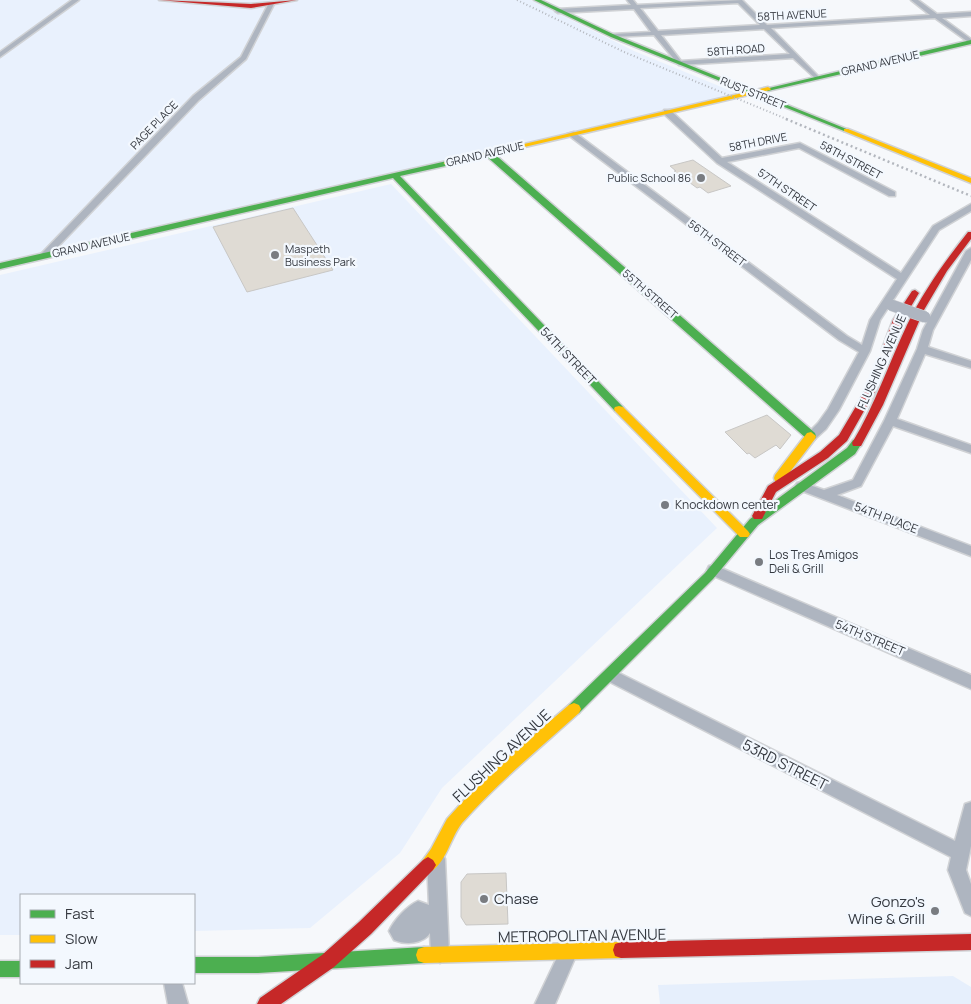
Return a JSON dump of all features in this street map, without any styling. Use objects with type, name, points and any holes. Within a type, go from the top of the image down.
[{"type":"main road","points":[[162,0],[252,6],[294,0]]},
{"type":"main road","name":"RUST STREET","points":[[537,0],[613,36],[971,181]]},
{"type":"main road","name":"GRAND AVENUE","points":[[0,266],[971,42]]},
{"type":"main road","name":"55TH STREET","points":[[488,153],[811,436]]},
{"type":"main road","name":"54TH STREET","points":[[395,175],[589,378],[744,534]]},
{"type":"main road","points":[[949,242],[971,223]]},
{"type":"main road","name":"FLUSHING AVENUE","points":[[754,522],[851,451],[866,430],[885,392],[906,338],[922,306],[956,252],[971,234]]},
{"type":"main road","name":"FLUSHING AVENUE","points":[[884,359],[898,320],[941,254]]},
{"type":"main road","name":"FLUSHING AVENUE","points":[[266,1004],[328,961],[365,928],[436,857],[454,821],[492,782],[611,675],[714,570],[754,522],[772,489],[824,454],[843,438],[860,411],[877,375]]},
{"type":"main road","points":[[772,489],[806,440],[811,436]]},
{"type":"main road","name":"METROPOLITAN AVENUE","points":[[195,965],[258,965],[440,954],[971,942]]},
{"type":"main road","points":[[0,970],[20,969]]},
{"type":"street","points":[[0,55],[76,0]]},
{"type":"street","points":[[630,0],[679,63]]},
{"type":"street","points":[[558,11],[740,0],[816,77]]},
{"type":"street","points":[[914,0],[971,42]]},
{"type":"street","name":"PAGE PLACE","points":[[44,256],[196,98],[244,58],[271,4]]},
{"type":"street","name":"58TH AVENUE","points":[[613,36],[971,14]]},
{"type":"street","name":"58TH ROAD","points":[[679,63],[795,56]]},
{"type":"street","name":"57TH STREET","points":[[667,112],[720,161],[902,278]]},
{"type":"street","name":"56TH STREET","points":[[571,134],[843,338],[865,350]]},
{"type":"street","name":"58TH DRIVE","points":[[720,161],[800,145]]},
{"type":"street","name":"58TH STREET","points":[[800,145],[892,194]]},
{"type":"street","name":"FLUSHING AVENUE","points":[[811,436],[822,426],[833,410],[865,350],[875,320],[888,304],[902,278],[936,228],[971,207]]},
{"type":"street","points":[[824,495],[857,483],[890,421],[922,349],[929,318],[971,251]]},
{"type":"street","points":[[888,304],[929,318]]},
{"type":"street","points":[[922,349],[971,365]]},
{"type":"street","points":[[890,421],[971,449]]},
{"type":"street","name":"54TH PLACE","points":[[801,486],[971,551]]},
{"type":"street","name":"54TH STREET","points":[[714,570],[971,682]]},
{"type":"street","name":"53RD STREET","points":[[611,675],[925,837],[961,853]]},
{"type":"street","points":[[971,810],[957,870],[971,908]]},
{"type":"street","points":[[436,857],[440,954]]},
{"type":"street","points":[[545,1004],[569,951]]},
{"type":"street","points":[[173,984],[178,1004]]},
{"type":"shaded area","points":[[0,0],[531,0],[634,51],[741,95],[0,266]]},
{"type":"shaded area","points":[[391,184],[717,528],[442,788],[400,853],[310,928],[195,931],[195,894],[20,894],[20,935],[0,935],[0,275]]},
{"type":"shaded area","points":[[953,976],[971,987],[971,1004],[660,1004],[658,985]]},
{"type":"building","name":"Public School 86","points":[[693,160],[731,186],[708,193],[700,187],[697,188],[670,166]]},
{"type":"building","name":"Maspeth Business Park","points":[[293,208],[333,270],[247,292],[213,227]]},
{"type":"building","points":[[767,415],[791,435],[780,449],[776,445],[755,458],[749,453],[747,454],[725,432]]},
{"type":"building","name":"Chase","points":[[506,873],[508,924],[466,925],[461,917],[461,882],[467,874]]},
{"type":"railway","points":[[517,0],[624,52],[789,120]]},
{"type":"railway","points":[[786,119],[971,196]]},
{"type":"traffic: fast","points":[[537,0],[613,36],[846,130]]},
{"type":"traffic: fast","points":[[768,89],[971,42]]},
{"type":"traffic: fast","points":[[488,153],[811,436]]},
{"type":"traffic: fast","points":[[0,266],[447,163]]},
{"type":"traffic: fast","points":[[395,175],[619,409]]},
{"type":"traffic: fast","points":[[574,709],[709,576],[754,522],[851,451],[857,443]]},
{"type":"traffic: fast","points":[[195,965],[258,965],[424,955]]},
{"type":"traffic: fast","points":[[0,969],[20,969]]},
{"type":"traffic: slow","points":[[447,163],[768,89]]},
{"type":"traffic: slow","points":[[846,130],[971,181]]},
{"type":"traffic: slow","points":[[619,409],[744,534]]},
{"type":"traffic: slow","points":[[779,478],[811,436]]},
{"type":"traffic: slow","points":[[428,865],[452,824],[470,804],[574,709]]},
{"type":"traffic: slow","points":[[424,955],[621,950]]},
{"type":"traffic: jam","points":[[162,0],[251,6],[294,0]]},
{"type":"traffic: jam","points":[[857,443],[872,418],[919,310],[943,271],[971,234]]},
{"type":"traffic: jam","points":[[887,349],[898,320],[915,293]]},
{"type":"traffic: jam","points":[[758,516],[772,489],[824,455],[843,438],[872,388]]},
{"type":"traffic: jam","points":[[266,1004],[328,961],[365,928],[428,865]]},
{"type":"traffic: jam","points":[[621,950],[971,942]]},
{"type":"place","name":"Public School 86","points":[[701,178]]},
{"type":"place","name":"Maspeth Business Park","points":[[275,255]]},
{"type":"place","name":"Knockdown center","points":[[665,505]]},
{"type":"place","name":"Los Tres Amigos Deli & Grill","points":[[759,562]]},
{"type":"place","name":"Chase","points":[[484,899]]},
{"type":"place","name":"Gonzo's Wine & Grill","points":[[935,911]]}]
